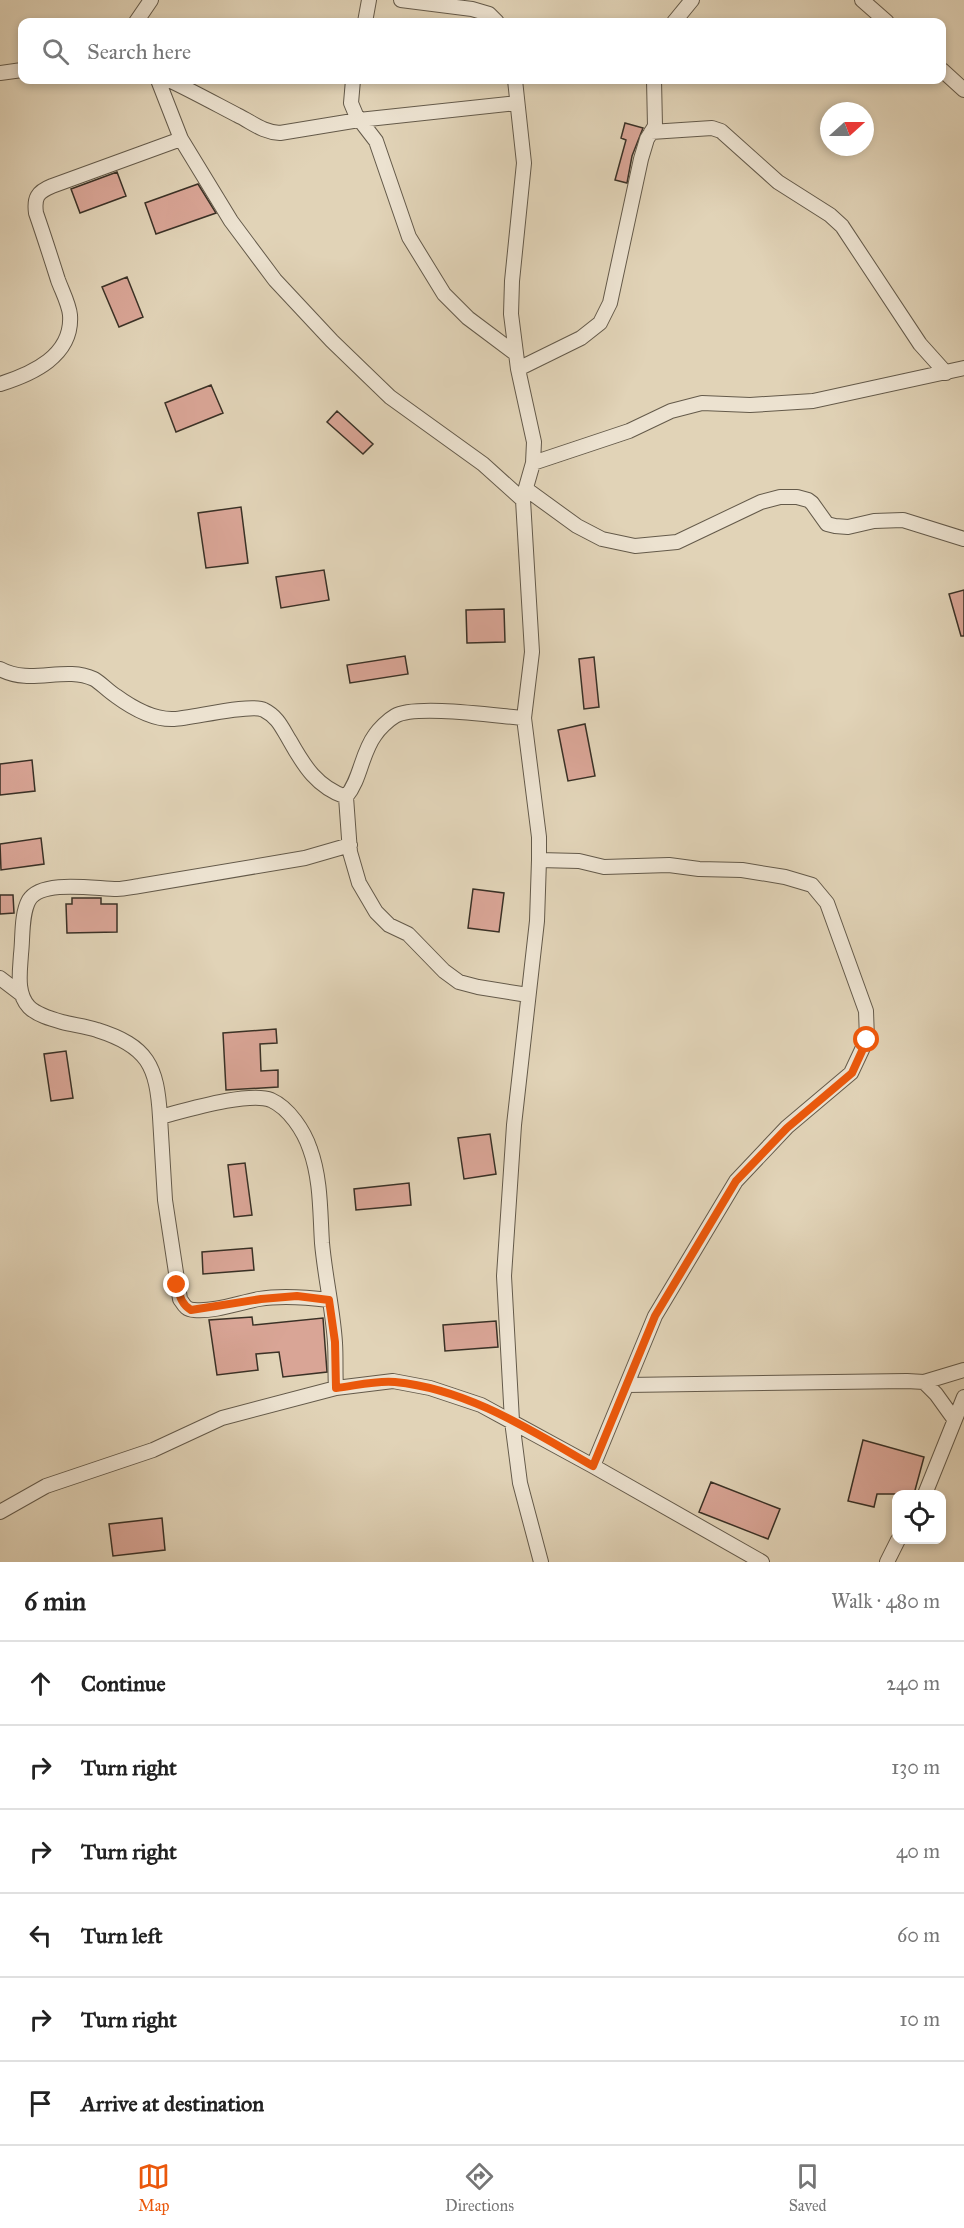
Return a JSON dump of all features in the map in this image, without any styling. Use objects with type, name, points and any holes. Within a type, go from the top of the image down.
[{"type":"street","points":[[139,18],[151,0]]},
{"type":"street","points":[[366,18],[369,0]]},
{"type":"street","points":[[401,0],[471,9],[489,14],[493,18]]},
{"type":"street","points":[[677,18],[692,0]]},
{"type":"street","points":[[862,0],[882,18]]},
{"type":"street","points":[[0,73],[18,71]]},
{"type":"street","points":[[946,74],[964,90]]},
{"type":"street","points":[[160,84],[181,139],[231,221],[275,280],[332,341],[390,397],[525,494],[577,526],[602,539],[635,546],[677,542],[761,502],[780,497],[798,497],[808,500],[827,524],[848,527],[874,521],[903,520],[964,539]]},
{"type":"street","points":[[177,84],[268,132],[280,133],[358,120],[517,103]]},
{"type":"street","points":[[353,84],[351,103],[358,120],[376,141],[409,237],[444,294],[468,318],[516,354]]},
{"type":"street","points":[[515,84],[524,163],[511,314],[518,369],[534,442],[533,463],[525,494],[532,652],[524,718],[539,837],[539,860],[533,970],[528,995],[514,1125],[504,1276],[512,1421],[520,1484],[541,1562]]},
{"type":"street","points":[[518,369],[581,338],[600,323],[610,303],[641,159],[655,126],[654,84]]},
{"type":"street","points":[[651,132],[712,128],[721,131],[778,183],[830,215],[842,226],[920,344],[946,373]]},
{"type":"street","points":[[0,384],[25,376],[45,365],[58,352],[69,334],[70,314],[36,213],[34,203],[36,196],[42,190],[52,186],[181,139]]},
{"type":"street","points":[[533,463],[629,430],[671,411],[702,403],[750,405],[813,401],[964,368]]},
{"type":"street","points":[[0,669],[10,674],[39,677],[70,673],[93,679],[142,712],[172,720],[248,708],[262,708],[278,719],[310,775],[322,786],[346,797]]},
{"type":"street","points":[[524,718],[428,711],[396,715],[376,734],[366,750],[355,787],[346,797],[350,845],[359,883],[376,912],[389,925],[408,933],[444,971],[459,982],[528,995]]},
{"type":"street","points":[[21,994],[24,919],[29,900],[38,892],[54,888],[118,889],[139,886],[304,858],[350,845]]},
{"type":"street","points":[[539,860],[579,861],[604,867],[669,866],[699,870],[742,870],[785,877],[812,885],[827,903],[866,1011],[867,1040],[852,1073],[787,1128],[736,1181],[655,1316],[593,1466]]},
{"type":"street","points":[[0,978],[21,994],[30,1008],[47,1018],[96,1029],[142,1052],[153,1068],[158,1090],[165,1200],[177,1285],[180,1299],[185,1307],[191,1310],[202,1310],[261,1299],[297,1296],[329,1300]]},
{"type":"street","points":[[159,1117],[256,1097],[272,1100],[284,1109],[297,1124],[310,1148],[317,1179],[335,1342],[336,1388]]},
{"type":"street","points":[[627,1385],[924,1382],[964,1370]]},
{"type":"street","points":[[0,1512],[45,1486],[153,1450],[222,1419],[336,1388],[393,1381],[430,1388],[481,1405],[762,1562]]},
{"type":"street","points":[[924,1382],[954,1419]]},
{"type":"street","points":[[927,1490],[964,1397]]},
{"type":"street","points":[[887,1562],[896,1544]]},
{"type":"building","points":[[625,123],[643,128],[632,156],[627,183],[615,180],[626,140],[621,138]]},
{"type":"building","points":[[117,172],[126,196],[80,213],[71,189]]},
{"type":"building","points":[[198,184],[216,213],[156,234],[145,203]]},
{"type":"building","points":[[127,277],[143,317],[119,327],[102,287]]},
{"type":"building","points":[[211,385],[223,413],[176,432],[165,403]]},
{"type":"building","points":[[337,411],[373,444],[363,454],[327,422]]},
{"type":"building","points":[[241,507],[248,563],[206,568],[198,513]]},
{"type":"building","points":[[324,570],[329,600],[281,608],[276,577]]},
{"type":"building","points":[[964,590],[964,636],[961,636],[949,594]]},
{"type":"building","points":[[504,609],[505,642],[467,643],[466,610]]},
{"type":"building","points":[[405,656],[408,674],[350,683],[347,665]]},
{"type":"building","points":[[594,657],[599,707],[584,709],[579,659]]},
{"type":"building","points":[[585,724],[595,776],[568,781],[558,730]]},
{"type":"building","points":[[32,760],[35,791],[0,795],[0,764]]},
{"type":"building","points":[[41,838],[44,864],[1,870],[0,844]]},
{"type":"building","points":[[473,889],[504,893],[499,932],[468,928]]},
{"type":"building","points":[[0,895],[13,895],[14,913],[0,914]]},
{"type":"building","points":[[72,898],[101,898],[101,904],[117,904],[117,932],[67,933],[66,904],[72,904]]},
{"type":"building","points":[[276,1029],[277,1043],[260,1044],[261,1071],[278,1070],[278,1087],[226,1090],[223,1033]]},
{"type":"building","points":[[66,1051],[73,1098],[51,1101],[44,1054]]},
{"type":"building","points":[[490,1134],[496,1174],[464,1179],[458,1138]]},
{"type":"building","points":[[245,1163],[252,1215],[234,1217],[228,1165]]},
{"type":"building","points":[[409,1183],[411,1205],[356,1210],[354,1189]]},
{"type":"building","points":[[252,1248],[254,1270],[203,1274],[202,1252]]},
{"type":"building","points":[[252,1317],[253,1325],[323,1318],[327,1372],[283,1377],[279,1352],[256,1354],[258,1370],[217,1375],[209,1320]]},
{"type":"building","points":[[496,1321],[498,1347],[445,1351],[443,1325]]},
{"type":"building","points":[[863,1440],[924,1457],[915,1490],[892,1490],[892,1494],[877,1494],[874,1507],[848,1501]]},
{"type":"building","points":[[711,1482],[780,1509],[768,1539],[699,1512]]},
{"type":"building","points":[[162,1518],[165,1550],[113,1556],[109,1524]]},
{"type":"route","points":[[177,1285],[180,1299],[185,1307],[191,1310],[297,1296],[329,1300],[335,1342],[336,1388],[393,1381],[430,1388],[481,1405],[593,1466],[655,1316],[736,1181],[787,1128],[852,1073],[867,1040]]}]
